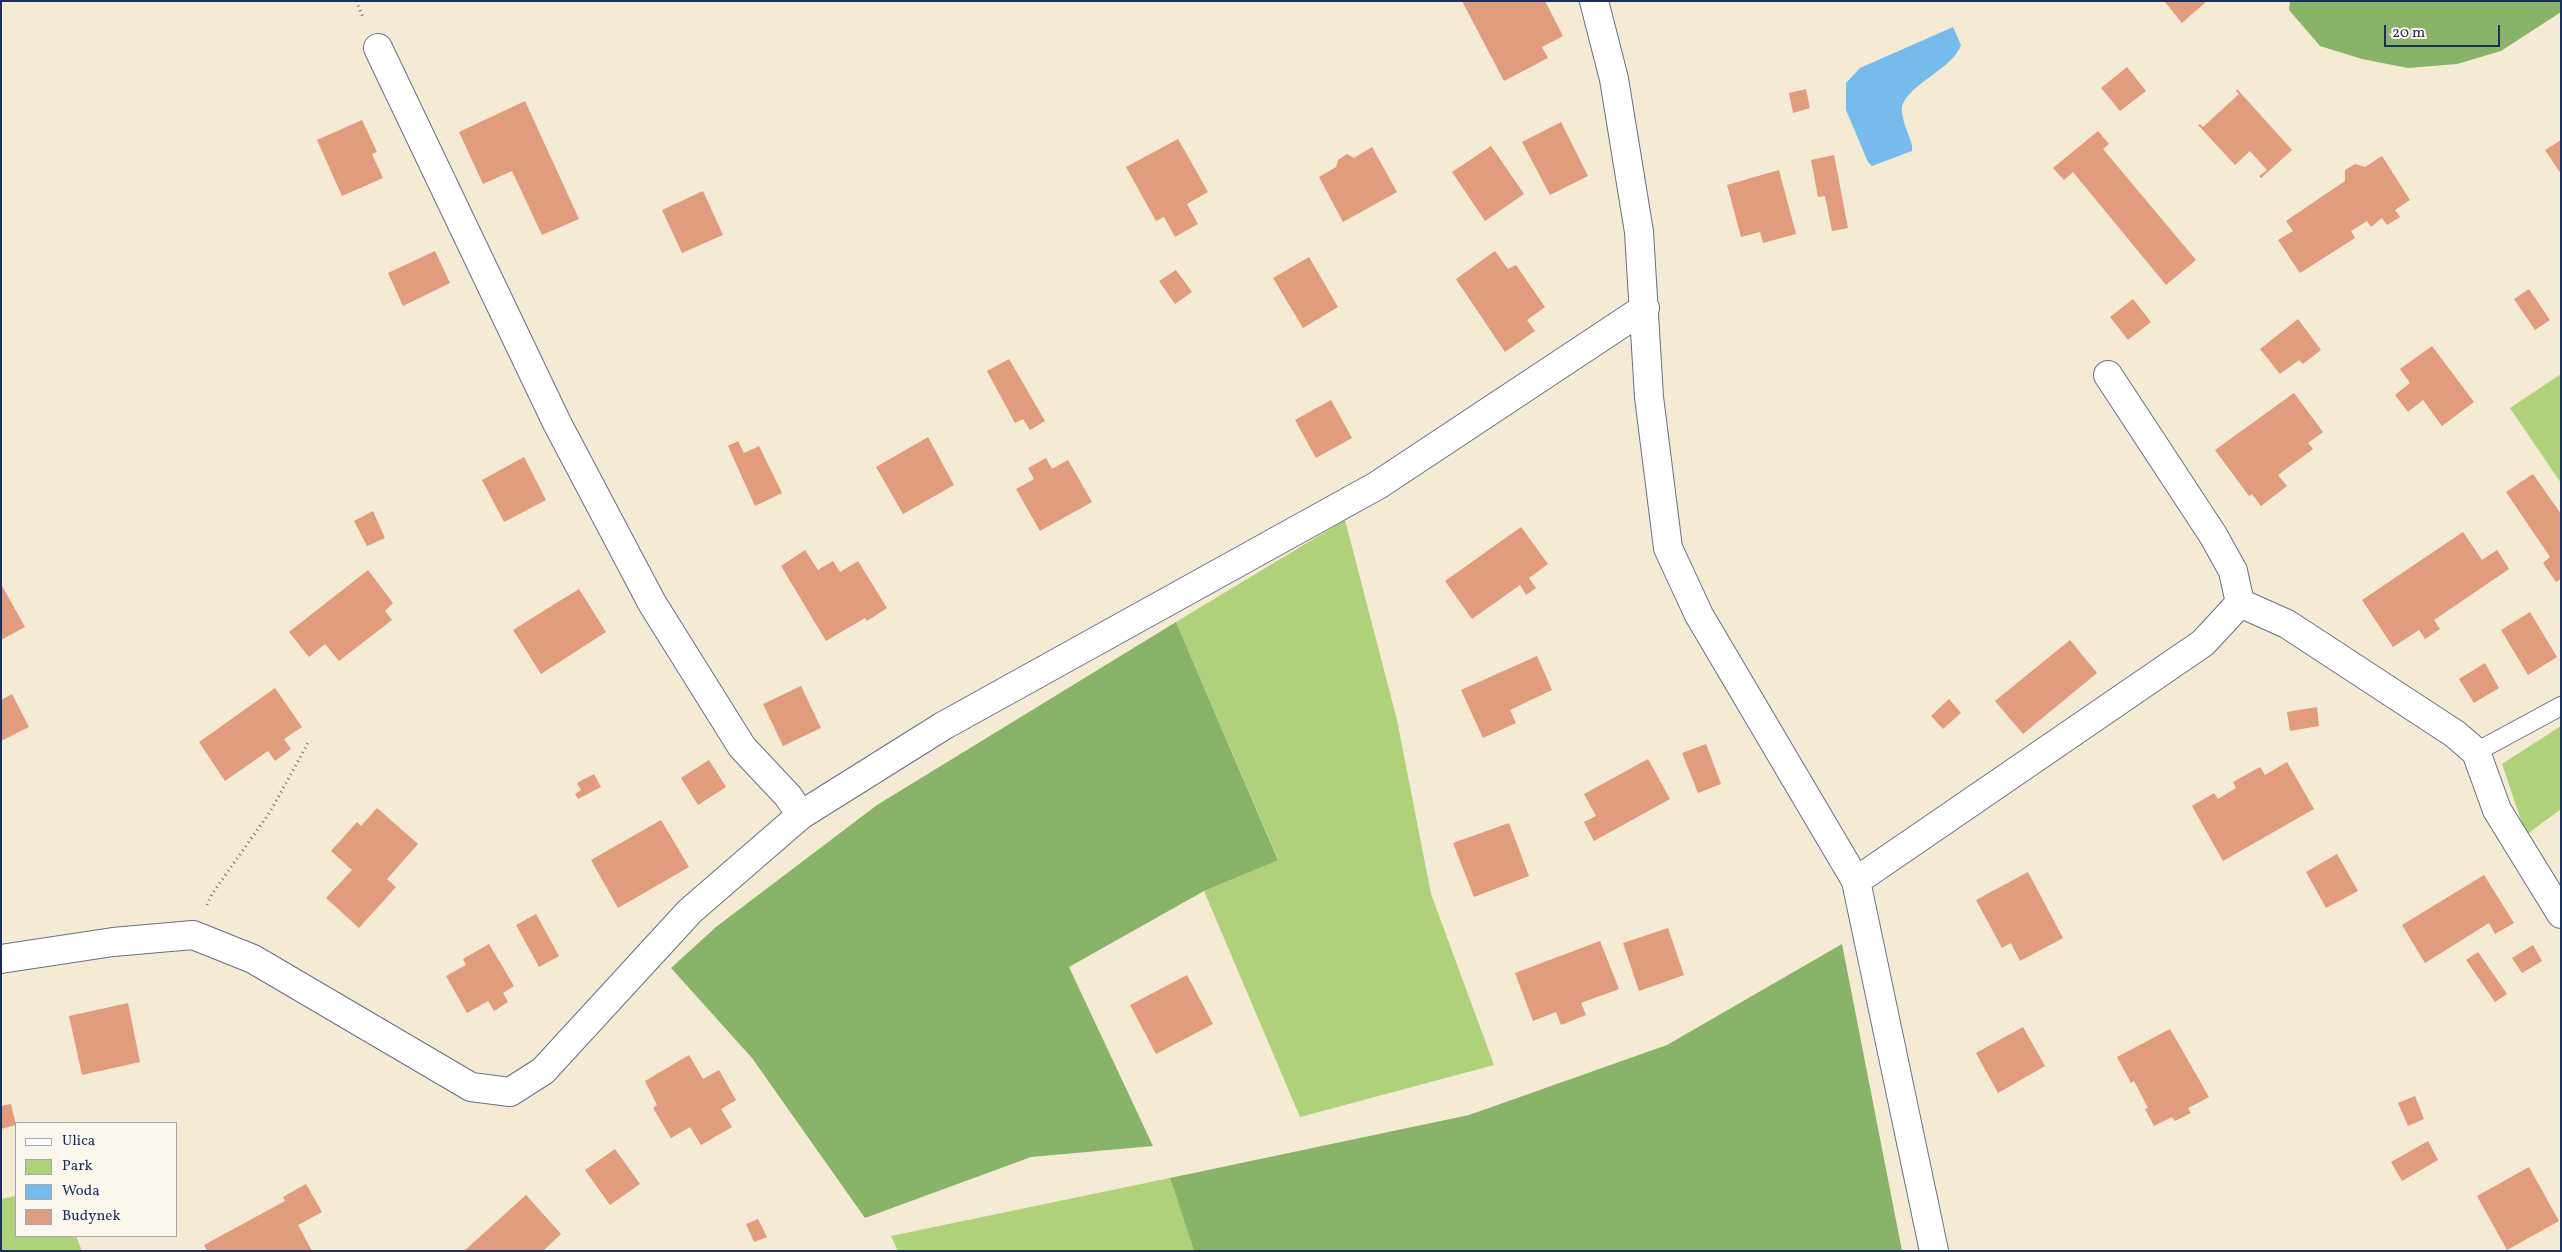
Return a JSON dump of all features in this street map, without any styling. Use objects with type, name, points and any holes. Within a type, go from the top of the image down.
[{"type":"street","points":[[1594,1],[1614,79],[1640,232],[1646,308],[1649,397],[1668,548],[1699,615],[1856,880],[1934,1251]]},
{"type":"street","points":[[378,48],[557,424],[652,603],[742,747],[788,796],[801,815]]},
{"type":"street","points":[[1,959],[113,942],[193,935],[254,959],[471,1087],[510,1092],[543,1071],[690,911],[801,815],[943,726],[1378,485],[1646,308]]},
{"type":"street","points":[[2108,375],[2213,535],[2233,571],[2240,603]]},
{"type":"street","points":[[1856,880],[2203,643],[2240,603]]},
{"type":"street","points":[[2240,603],[2288,624],[2455,734],[2476,752],[2497,810],[2561,914]]},
{"type":"lane","points":[[2476,752],[2561,706]]},
{"type":"path","points":[[193,935],[212,894],[270,812],[308,743]]},
{"type":"green space","points":[[2290,1],[2561,1],[2561,12],[2501,51],[2457,64],[2408,68],[2362,59],[2320,46],[2289,10]]},
{"type":"green space","points":[[2561,374],[2561,483],[2510,408]]},
{"type":"green space","points":[[1345,520],[1397,720],[1431,894],[1494,1065],[1300,1117],[1204,891],[1278,859],[1176,622]]},
{"type":"green space","points":[[1176,622],[1278,860],[1204,891],[1069,967],[1153,1146],[1031,1157],[865,1218],[752,1058],[671,968],[716,927],[877,805]]},
{"type":"green space","points":[[2561,726],[2561,809],[2526,835],[2502,764]]},
{"type":"green space","points":[[1842,944],[1902,1251],[1194,1251],[1170,1178],[1469,1115],[1667,1045]]},
{"type":"green space","points":[[1170,1178],[1194,1251],[898,1251],[891,1236]]},
{"type":"green space","points":[[15,1196],[15,1237],[76,1237],[82,1251],[1,1251],[1,1199]]},
{"type":"water","points":[[1953,27],[1961,45],[1956,54],[1948,63],[1917,87],[1903,103],[1902,112],[1912,151],[1872,166],[1868,162],[1846,110],[1846,83],[1860,68]]},
{"type":"building","points":[[1462,1],[1545,1],[1563,36],[1542,47],[1548,58],[1504,81]]},
{"type":"building","points":[[2164,1],[2207,1],[2182,23]]},
{"type":"building","points":[[2127,67],[2146,91],[2120,111],[2101,88]]},
{"type":"building","points":[[1806,89],[1810,108],[1793,113],[1789,93]]},
{"type":"building","points":[[2237,89],[2292,150],[2261,178],[2259,176],[2267,170],[2250,151],[2235,165],[2198,125],[2200,124],[2203,127],[2239,94],[2236,91]]},
{"type":"building","points":[[525,101],[579,219],[542,235],[512,171],[483,184],[459,132]]},
{"type":"building","points":[[362,120],[377,152],[372,154],[383,178],[342,196],[317,140]]},
{"type":"building","points":[[1561,122],[1588,176],[1550,195],[1522,142]]},
{"type":"building","points":[[2098,131],[2109,144],[2103,149],[2196,260],[2166,285],[2073,172],[2064,180],[2053,168]]},
{"type":"building","points":[[1178,139],[1208,192],[1187,204],[1198,224],[1175,237],[1164,217],[1156,221],[1126,167]]},
{"type":"building","points":[[2561,140],[2561,174],[2545,150]]},
{"type":"building","points":[[1491,146],[1524,194],[1485,221],[1452,172]]},
{"type":"building","points":[[1372,147],[1397,192],[1343,222],[1319,177],[1336,167],[1338,160],[1347,154],[1354,158]]},
{"type":"building","points":[[1834,155],[1848,228],[1832,231],[1825,196],[1818,197],[1811,160]]},
{"type":"building","points":[[2382,156],[2410,200],[2395,210],[2400,217],[2387,225],[2382,218],[2371,227],[2367,221],[2351,231],[2355,238],[2300,273],[2278,240],[2293,231],[2286,221],[2345,181],[2345,170],[2355,164],[2365,167]]},
{"type":"building","points":[[1779,170],[1796,234],[1763,243],[1760,232],[1741,237],[1727,185]]},
{"type":"building","points":[[703,191],[723,235],[682,253],[662,210]]},
{"type":"building","points":[[435,251],[450,283],[403,306],[388,273]]},
{"type":"building","points":[[1495,251],[1508,269],[1516,265],[1545,307],[1527,320],[1535,331],[1505,352],[1456,279]]},
{"type":"building","points":[[1309,257],[1338,307],[1303,328],[1273,278]]},
{"type":"building","points":[[1176,270],[1192,292],[1175,304],[1159,281]]},
{"type":"building","points":[[2529,289],[2550,320],[2535,330],[2514,299]]},
{"type":"building","points":[[2133,299],[2151,322],[2128,340],[2110,317]]},
{"type":"building","points":[[2298,319],[2321,350],[2303,364],[2299,360],[2280,374],[2260,349]]},
{"type":"building","points":[[2432,346],[2474,402],[2442,426],[2423,400],[2408,412],[2395,395],[2410,383],[2400,369]]},
{"type":"building","points":[[1009,359],[1045,421],[1030,430],[1023,419],[1015,423],[987,371]]},
{"type":"building","points":[[2294,393],[2323,432],[2308,443],[2313,449],[2278,475],[2287,486],[2261,506],[2252,494],[2249,496],[2215,450]]},
{"type":"building","points":[[1331,400],[1352,438],[1316,458],[1295,420]]},
{"type":"building","points":[[928,437],[954,485],[903,514],[876,467]]},
{"type":"building","points":[[738,441],[744,453],[759,446],[782,493],[755,506],[728,446]]},
{"type":"building","points":[[524,457],[546,500],[504,522],[482,480]]},
{"type":"building","points":[[1046,458],[1052,469],[1068,460],[1092,502],[1040,531],[1016,489],[1034,479],[1028,468]]},
{"type":"building","points":[[2533,474],[2561,514],[2561,579],[2556,582],[2543,563],[2550,557],[2506,492]]},
{"type":"building","points":[[373,511],[385,538],[367,546],[354,521]]},
{"type":"building","points":[[1521,527],[1548,564],[1529,578],[1536,588],[1526,595],[1520,585],[1472,619],[1445,581]]},
{"type":"building","points":[[2463,532],[2482,560],[2497,550],[2509,569],[2434,620],[2440,629],[2425,639],[2419,630],[2393,647],[2362,600]]},
{"type":"building","points":[[805,550],[818,570],[833,561],[840,572],[858,561],[887,608],[867,621],[865,618],[826,641],[781,566]]},
{"type":"building","points":[[368,570],[393,603],[385,611],[392,620],[339,661],[325,644],[309,657],[289,632]]},
{"type":"building","points":[[1,584],[25,627],[1,640]]},
{"type":"building","points":[[579,589],[606,632],[541,674],[513,630]]},
{"type":"building","points":[[2530,612],[2557,657],[2528,675],[2501,630]]},
{"type":"building","points":[[2070,640],[2097,673],[2023,734],[1995,701]]},
{"type":"building","points":[[1537,656],[1552,690],[1510,710],[1516,723],[1483,738],[1461,690]]},
{"type":"building","points":[[2485,663],[2499,688],[2474,703],[2459,679]]},
{"type":"building","points":[[801,686],[821,728],[783,746],[763,704]]},
{"type":"building","points":[[275,688],[302,727],[284,739],[291,749],[275,761],[268,751],[225,781],[199,742]]},
{"type":"building","points":[[12,694],[29,727],[1,741],[1,700]]},
{"type":"building","points":[[1949,699],[1961,713],[1943,729],[1931,716]]},
{"type":"building","points":[[2317,707],[2319,726],[2290,731],[2287,712]]},
{"type":"building","points":[[1706,744],[1721,784],[1698,793],[1682,753]]},
{"type":"building","points":[[1648,759],[1670,799],[1594,841],[1584,822],[1596,816],[1584,794]]},
{"type":"building","points":[[709,760],[726,787],[698,805],[681,778]]},
{"type":"building","points":[[2287,762],[2314,809],[2223,861],[2192,806],[2214,793],[2218,799],[2236,788],[2233,782],[2260,767],[2265,775]]},
{"type":"building","points":[[594,774],[601,787],[578,799],[575,794],[581,790],[577,783]]},
{"type":"building","points":[[377,808],[418,844],[387,879],[396,887],[359,928],[326,898],[352,870],[331,851],[357,822],[361,826]]},
{"type":"building","points":[[661,820],[689,867],[618,908],[591,860]]},
{"type":"building","points":[[1509,823],[1529,876],[1474,897],[1453,843]]},
{"type":"building","points":[[2337,854],[2358,891],[2326,908],[2306,872]]},
{"type":"building","points":[[2028,872],[2063,938],[2020,961],[2011,943],[2002,948],[1976,900]]},
{"type":"building","points":[[2484,875],[2514,923],[2495,934],[2489,923],[2425,963],[2402,925]]},
{"type":"building","points":[[536,914],[559,956],[539,967],[516,925]]},
{"type":"building","points":[[1668,928],[1684,975],[1639,991],[1623,943]]},
{"type":"building","points":[[1600,941],[1619,989],[1581,1003],[1586,1015],[1561,1025],[1556,1012],[1533,1021],[1515,973]]},
{"type":"building","points":[[489,944],[514,986],[503,993],[508,1002],[494,1011],[488,1001],[467,1013],[446,976],[466,965],[463,959]]},
{"type":"building","points":[[2533,945],[2542,961],[2522,973],[2512,958]]},
{"type":"building","points":[[2478,952],[2507,994],[2495,1002],[2466,960]]},
{"type":"building","points":[[1187,975],[1213,1024],[1156,1054],[1130,1005]]},
{"type":"building","points":[[128,1003],[140,1062],[82,1075],[69,1016]]},
{"type":"building","points":[[2023,1027],[2045,1066],[1998,1093],[1976,1053]]},
{"type":"building","points":[[2170,1029],[2209,1097],[2188,1108],[2191,1113],[2175,1121],[2172,1117],[2154,1126],[2145,1109],[2148,1108],[2134,1081],[2131,1083],[2117,1057]]},
{"type":"building","points":[[689,1055],[703,1079],[719,1070],[736,1100],[721,1109],[732,1127],[701,1145],[690,1127],[671,1138],[653,1108],[657,1105],[645,1081]]},
{"type":"building","points":[[2415,1096],[2424,1119],[2408,1126],[2398,1103]]},
{"type":"building","points":[[11,1104],[15,1125],[1,1129],[1,1106]]},
{"type":"building","points":[[2428,1141],[2438,1160],[2402,1181],[2391,1162]]},
{"type":"building","points":[[615,1149],[640,1184],[610,1205],[585,1170]]},
{"type":"building","points":[[2529,1167],[2559,1221],[2507,1250],[2477,1196]]},
{"type":"building","points":[[306,1184],[322,1212],[298,1225],[312,1251],[207,1251],[204,1245],[285,1201],[283,1197]]},
{"type":"building","points":[[526,1195],[561,1234],[543,1251],[464,1251]]},
{"type":"building","points":[[758,1219],[767,1237],[754,1242],[746,1224]]}]
